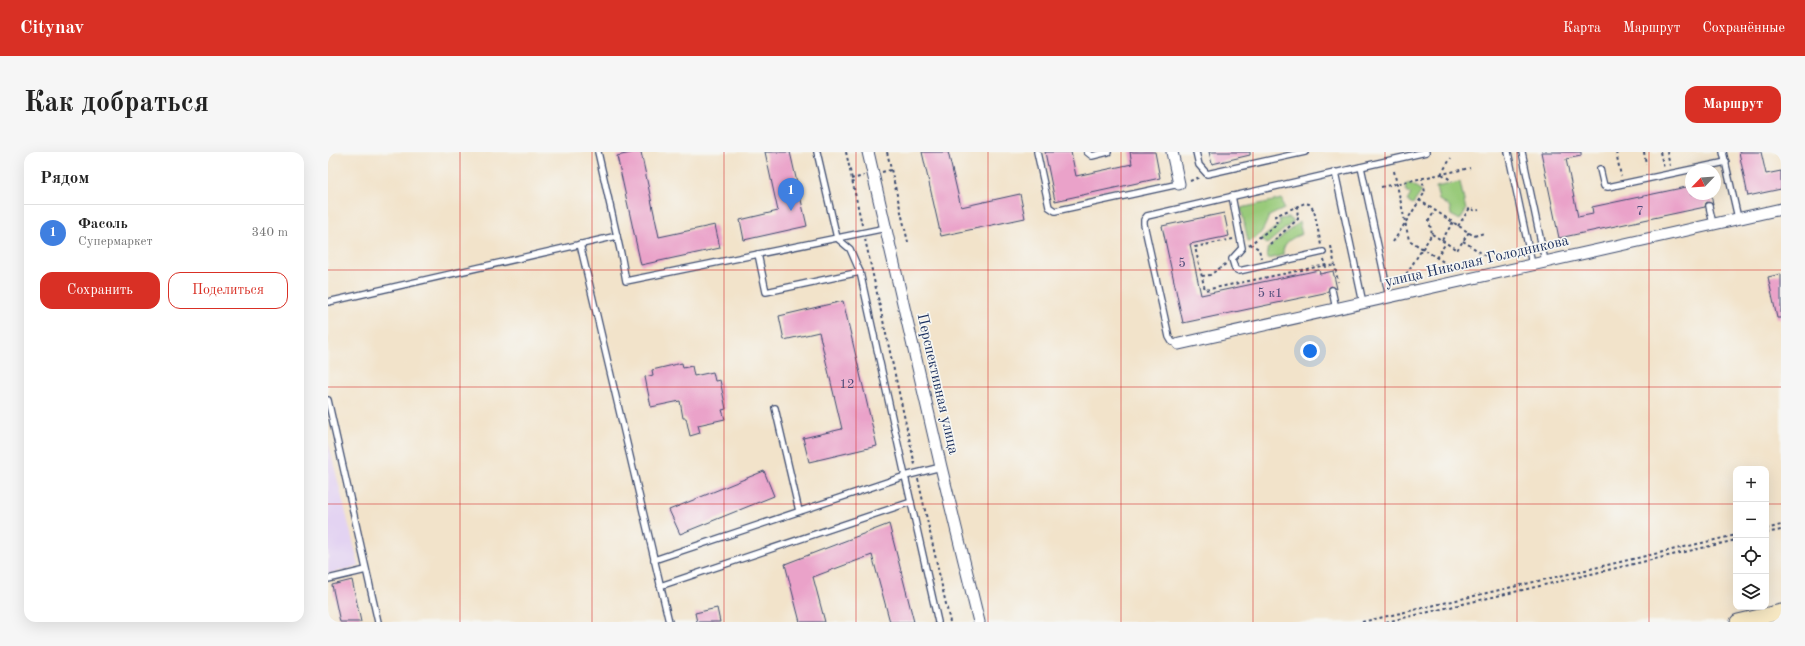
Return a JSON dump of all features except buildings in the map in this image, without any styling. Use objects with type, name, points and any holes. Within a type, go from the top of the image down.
[{"type":"main road","points":[[1738,622],[1781,612]]},
{"type":"street","name":"Перспективная улица","points":[[868,152],[941,467],[979,622]]},
{"type":"street","points":[[1172,152],[1179,184]]},
{"type":"street","name":"улица Николая Голодникова","points":[[1179,344],[1363,304],[1781,208]]},
{"type":"lane","points":[[598,152],[626,281],[886,228]]},
{"type":"lane","points":[[817,152],[837,238],[850,249],[860,272],[938,622]]},
{"type":"lane","points":[[1037,152],[1049,207],[1055,211],[1179,184]]},
{"type":"lane","points":[[1087,152],[1092,156],[1108,152]]},
{"type":"lane","points":[[1196,152],[1199,165],[1207,174],[1305,152]]},
{"type":"lane","points":[[1179,344],[1172,342],[1169,337],[1144,220],[1151,214],[1426,152]]},
{"type":"lane","points":[[1508,152],[1532,264]]},
{"type":"lane","points":[[1522,152],[1545,261]]},
{"type":"lane","points":[[1723,152],[1738,218]]},
{"type":"lane","points":[[1600,169],[1603,182],[1606,187],[1726,162]]},
{"type":"lane","points":[[1361,167],[1389,298]]},
{"type":"lane","points":[[1335,172],[1363,304]]},
{"type":"lane","points":[[1232,196],[1242,248],[1232,259],[1234,267],[1237,270],[1323,252]]},
{"type":"lane","points":[[1709,206],[1712,224]]},
{"type":"lane","points":[[328,302],[617,236]]},
{"type":"lane","points":[[580,244],[669,622]]},
{"type":"lane","points":[[758,254],[766,292],[860,272]]},
{"type":"lane","points":[[1332,290],[1336,310]]},
{"type":"lane","points":[[328,400],[378,622]]},
{"type":"lane","points":[[775,408],[799,511]]},
{"type":"lane","points":[[654,560],[905,476],[941,467]]},
{"type":"lane","points":[[660,586],[911,502]]},
{"type":"lane","points":[[328,579],[366,570]]},
{"type":"path","points":[[846,152],[950,622]]},
{"type":"path","points":[[887,152],[908,242]]},
{"type":"path","points":[[1616,152],[1623,184]]},
{"type":"path","points":[[1644,152],[1646,164]]},
{"type":"path","points":[[1660,152],[1665,175]]},
{"type":"path","points":[[1667,152],[1672,173]]},
{"type":"path","points":[[1441,175],[1451,158]]},
{"type":"path","points":[[1381,188],[1470,168]]},
{"type":"path","points":[[1394,171],[1409,240],[1452,268]]},
{"type":"path","points":[[1179,184],[1194,180],[1207,174]]},
{"type":"path","points":[[1441,175],[1452,181]]},
{"type":"path","points":[[1393,242],[1425,192],[1422,179]]},
{"type":"path","points":[[1419,200],[1474,236],[1484,233]]},
{"type":"path","points":[[1242,248],[1250,244],[1277,224],[1275,216],[1297,206],[1309,204],[1314,210],[1326,267],[1335,265]]},
{"type":"path","points":[[1270,244],[1298,219],[1297,206]]},
{"type":"path","points":[[1458,226],[1470,208],[1475,211],[1479,210]]},
{"type":"path","points":[[1403,279],[1432,234],[1429,220],[1435,211]]},
{"type":"path","points":[[1442,240],[1453,222]]},
{"type":"path","points":[[1432,234],[1457,250],[1469,232]]},
{"type":"path","points":[[1463,241],[1490,258]]},
{"type":"path","points":[[1436,258],[1446,243]]},
{"type":"path","points":[[1250,244],[1255,246],[1261,254],[1259,266]]},
{"type":"path","points":[[1331,246],[1338,282]]},
{"type":"path","points":[[1202,276],[1210,275],[1232,259]]},
{"type":"path","points":[[1769,528],[1781,525]]},
{"type":"path","points":[[1769,532],[1781,530]]},
{"type":"path","points":[[1362,622],[1733,537]]},
{"type":"path","points":[[1386,622],[1733,541]]},
{"type":"shaded area","points":[[328,441],[359,566],[328,574]]},
{"type":"green space","points":[[1460,182],[1466,210],[1460,220],[1451,215],[1450,207],[1439,200],[1436,187]]},
{"type":"green space","points":[[1410,183],[1422,191],[1413,204],[1407,201],[1411,194],[1406,191],[1405,185]]},
{"type":"green space","points":[[1282,199],[1284,209],[1269,216],[1259,235],[1248,241],[1241,208]]},
{"type":"green space","points":[[1288,218],[1294,221],[1267,244],[1261,239],[1280,224],[1279,219]]},
{"type":"green space","points":[[1299,222],[1302,234],[1294,237],[1286,244],[1283,255],[1268,259],[1267,249]]},
{"type":"place","name":"Фасоль","points":[[791,211]]}]
